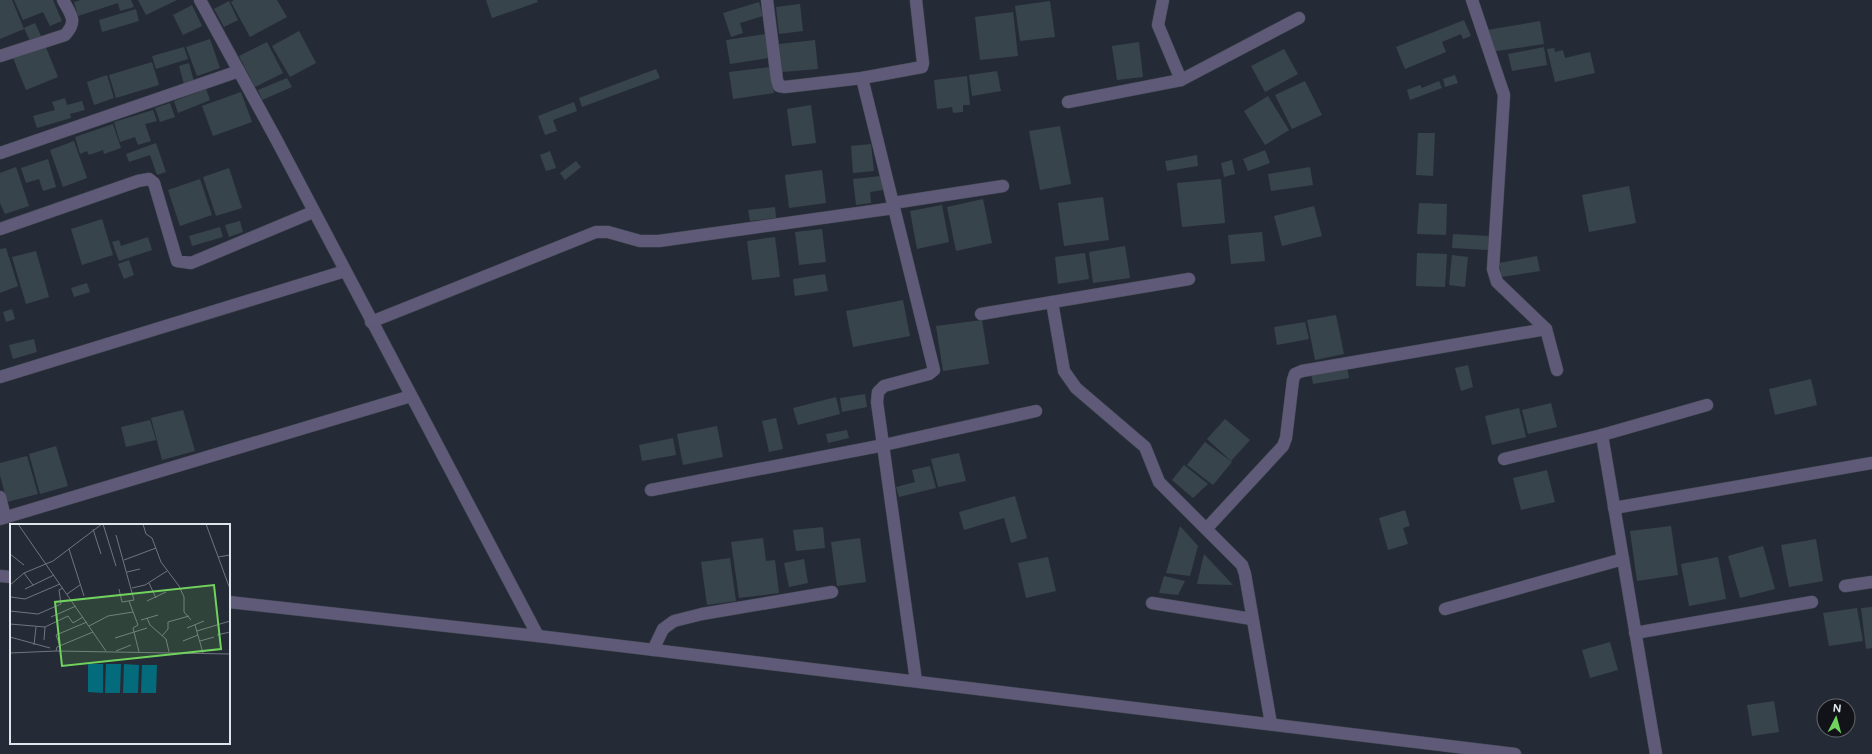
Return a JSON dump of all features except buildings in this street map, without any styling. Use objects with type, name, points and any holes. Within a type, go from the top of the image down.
[{"type":"street","points":[[0,56],[65,36],[72,27],[72,19],[63,0]]},
{"type":"street","points":[[200,0],[538,636]]},
{"type":"street","points":[[767,0],[777,80],[779,86],[785,87],[862,78],[922,67],[924,63],[916,0]]},
{"type":"street","points":[[1163,0],[1158,25],[1181,80]]},
{"type":"street","points":[[1472,0],[1504,95],[1493,268],[1497,282],[1546,330],[1557,370]]},
{"type":"street","points":[[1068,102],[1181,80],[1299,18]]},
{"type":"street","points":[[0,153],[239,71]]},
{"type":"street","points":[[862,78],[934,370],[929,374],[884,386],[878,392],[877,402],[916,681]]},
{"type":"street","points":[[0,229],[138,181],[149,179],[154,183],[177,261],[191,263],[313,212]]},
{"type":"street","points":[[371,322],[596,232],[608,232],[640,241],[659,241],[893,205],[1003,186]]},
{"type":"street","points":[[0,377],[345,272]]},
{"type":"street","points":[[981,314],[1188,279]]},
{"type":"street","points":[[1052,302],[1064,371],[1076,388],[1145,447],[1159,482],[1207,528],[1242,565],[1245,574],[1271,724]]},
{"type":"street","points":[[1207,528],[1282,446],[1286,438],[1295,374],[1302,371],[1546,330]]},
{"type":"street","points":[[0,497],[3,518],[411,396]]},
{"type":"street","points":[[1504,459],[1602,435],[1707,405]]},
{"type":"street","points":[[651,490],[884,445],[1036,411]]},
{"type":"street","points":[[1602,435],[1656,754]]},
{"type":"street","points":[[1614,508],[1872,463]]},
{"type":"street","points":[[1445,609],[1623,559]]},
{"type":"street","points":[[0,576],[10,578]]},
{"type":"street","points":[[1846,586],[1872,582]]},
{"type":"street","points":[[653,650],[663,629],[674,621],[702,614],[832,592]]},
{"type":"street","points":[[230,602],[538,636],[1516,754]]},
{"type":"street","points":[[1635,633],[1812,602]]},
{"type":"street","points":[[1152,603],[1252,619]]}]
